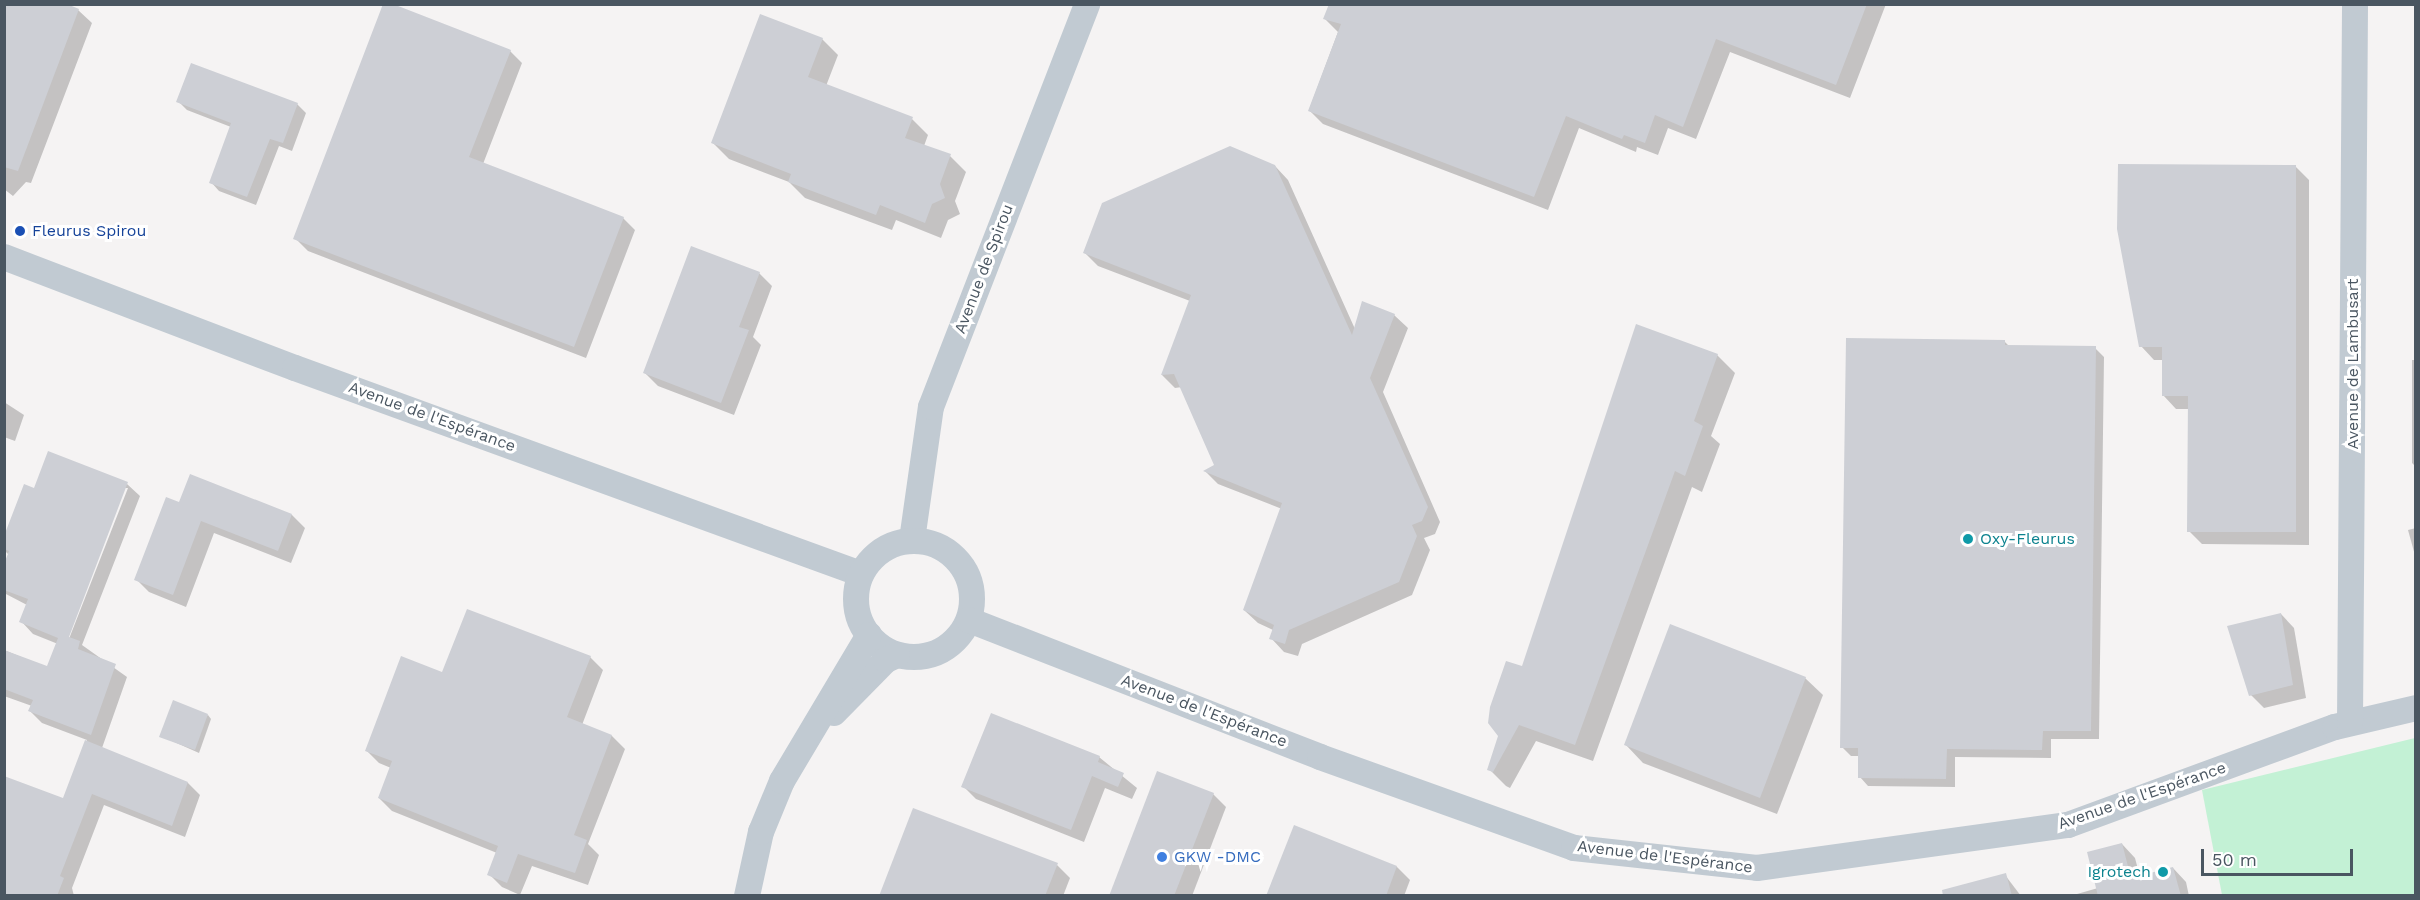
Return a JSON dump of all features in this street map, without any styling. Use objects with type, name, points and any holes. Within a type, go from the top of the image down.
[{"type":"street","name":"Avenue de Spirou","points":[[912,540],[931,407],[1087,4]]},
{"type":"street","name":"Avenue de Lambusart","points":[[2350,723],[2355,4]]},
{"type":"street","name":"Avenue de l'Espérance","points":[[4,258],[295,368],[861,574]]},
{"type":"street","points":[[912,540],[940,547],[962,565],[970,582],[973,601],[969,620],[948,647],[915,657],[897,655],[869,635],[856,605],[861,574],[882,550],[912,540]]},
{"type":"street","name":"Avenue de l'Espérance","points":[[969,620],[1320,757],[1574,848],[1757,868],[2068,825],[2350,723],[2415,708]]},
{"type":"street","points":[[747,896],[765,822],[782,781],[869,635]]},
{"type":"street","points":[[814,730],[886,660],[897,655]]},
{"type":"green space","points":[[2415,738],[2415,895],[2222,895],[2202,790]]},
{"type":"building","points":[[4,4],[67,4],[79,9],[18,171],[4,167]]},
{"type":"building","points":[[383,4],[393,4],[511,50],[469,157],[624,217],[574,347],[293,239]]},
{"type":"building","points":[[1329,4],[1867,4],[1836,85],[1716,39],[1683,127],[1655,115],[1645,143],[1624,135],[1622,139],[1566,116],[1534,197],[1308,111],[1341,24],[1323,19]]},
{"type":"building","points":[[760,14],[823,38],[808,77],[913,117],[905,138],[951,154],[940,184],[945,198],[932,204],[925,223],[880,205],[876,215],[788,182],[791,174],[711,143]]},
{"type":"building","points":[[191,63],[298,103],[283,143],[270,139],[247,197],[209,183],[231,123],[176,102]]},
{"type":"building","points":[[1230,146],[1275,165],[1352,335],[1362,301],[1395,314],[1370,378],[1428,507],[1422,521],[1412,525],[1417,536],[1399,582],[1289,630],[1285,644],[1269,639],[1274,625],[1243,610],[1282,503],[1203,471],[1214,465],[1174,374],[1161,375],[1191,295],[1083,253],[1102,203]]},
{"type":"building","points":[[2118,164],[2296,165],[2296,532],[2187,532],[2188,396],[2162,396],[2162,347],[2139,347],[2117,229]]},
{"type":"building","points":[[691,246],[760,272],[739,327],[749,330],[721,403],[643,373]]},
{"type":"building","points":[[1636,324],[1718,354],[1694,421],[1703,426],[1685,476],[1675,471],[1575,745],[1519,725],[1493,772],[1487,770],[1498,736],[1488,723],[1490,707],[1506,661],[1522,666]]},
{"type":"building","name":"Oxy-Fleurus","points":[[1846,338],[2005,340],[2005,345],[2096,346],[2091,731],[2043,731],[2042,750],[1947,749],[1946,779],[1858,778],[1858,748],[1840,748]]},
{"type":"building","points":[[48,451],[128,482],[69,637],[80,641],[78,649],[116,664],[91,735],[28,711],[33,700],[4,689],[4,650],[47,666],[58,638],[19,622],[28,599],[4,590],[4,564],[9,551],[4,549],[4,536],[24,484],[34,488]]},
{"type":"building","points":[[190,474],[292,514],[278,551],[201,521],[173,595],[134,580],[166,497],[179,502]]},
{"type":"building","points":[[467,609],[591,656],[567,717],[612,735],[574,835],[587,840],[575,873],[518,854],[507,883],[487,875],[498,846],[378,798],[392,761],[365,751],[401,656],[442,672]]},
{"type":"building","points":[[2281,613],[2293,685],[2249,696],[2227,626]]},
{"type":"building","points":[[1670,624],[1806,677],[1760,798],[1624,745]]},
{"type":"building","points":[[173,700],[208,714],[195,750],[159,737]]},
{"type":"building","points":[[991,713],[1100,756],[1098,762],[1124,773],[1118,787],[1092,776],[1071,830],[961,787]]},
{"type":"building","points":[[85,740],[188,782],[172,826],[92,794],[60,876],[64,878],[57,896],[4,896],[4,776],[63,798]]},
{"type":"building","points":[[1157,771],[1214,793],[1174,896],[1109,896]]},
{"type":"building","points":[[913,808],[1058,863],[1045,896],[879,896]]},
{"type":"building","points":[[1294,825],[1397,866],[1386,896],[1266,896]]},
{"type":"building","name":"Igrotech","points":[[2122,843],[2131,878],[2173,867],[2181,896],[2098,896],[2087,852]]},
{"type":"building","points":[[2006,873],[2012,896],[1943,896],[1942,890]]},
{"type":"place","name":"Fleurus Spirou","points":[[20,231]]},
{"type":"place","name":"Oxy-Fleurus","points":[[1968,539]]},
{"type":"place","name":"GKW -DMC","points":[[1162,857]]},
{"type":"place","name":"Igrotech","points":[[2163,872]]}]
